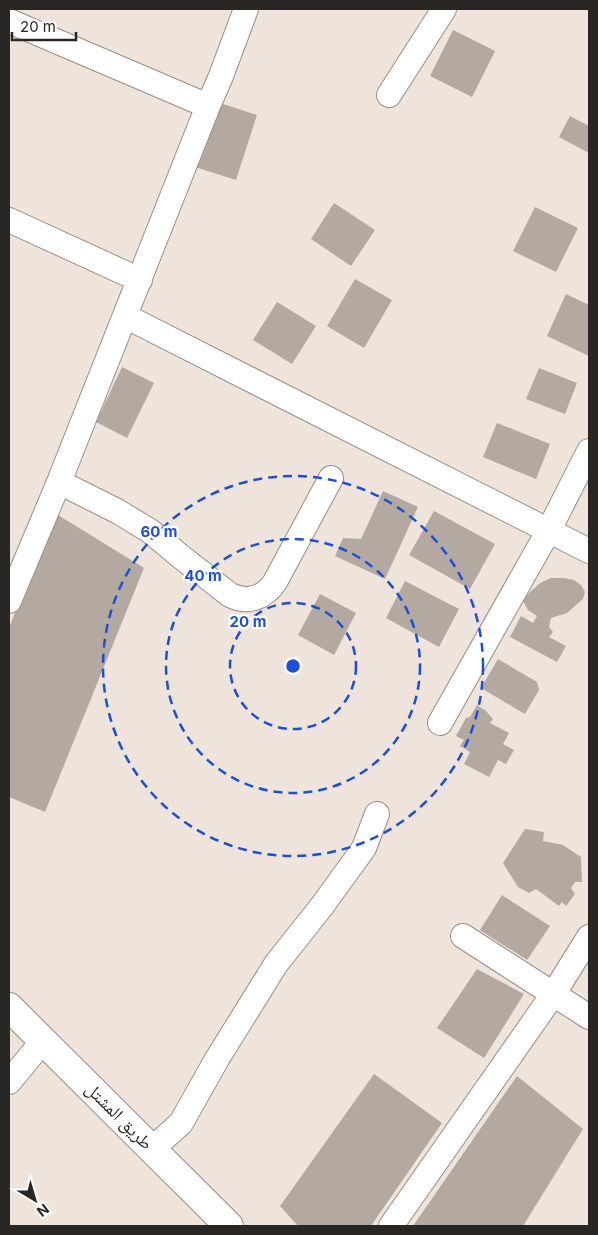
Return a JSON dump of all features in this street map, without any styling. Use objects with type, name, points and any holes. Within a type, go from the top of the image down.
[{"type":"main road","name":"طريق المشتل","points":[[9,1007],[229,1226]]},
{"type":"street","points":[[9,601],[140,280],[246,9]]},
{"type":"street","points":[[390,95],[444,9]]},
{"type":"street","points":[[9,21],[208,106]]},
{"type":"street","points":[[9,220],[140,280]]},
{"type":"street","points":[[125,316],[589,550]]},
{"type":"street","points":[[440,723],[548,530],[589,451]]},
{"type":"street","points":[[59,482],[117,511],[150,531],[230,595],[247,599],[256,598],[270,591],[331,478]]},
{"type":"street","points":[[152,1149],[181,1123],[216,1059],[276,964],[322,906],[364,848],[377,814]]},
{"type":"street","points":[[463,936],[589,1017]]},
{"type":"street","points":[[391,1226],[554,994],[589,937]]},
{"type":"street","points":[[9,1082],[43,1040]]},
{"type":"building","points":[[453,30],[495,51],[472,97],[430,76]]},
{"type":"building","points":[[217,102],[257,115],[236,180],[195,167]]},
{"type":"building","points":[[570,116],[589,126],[589,153],[559,137]]},
{"type":"building","points":[[334,203],[375,230],[351,266],[311,239]]},
{"type":"building","points":[[535,207],[578,228],[556,272],[513,251]]},
{"type":"building","points":[[355,279],[392,300],[364,348],[327,326]]},
{"type":"building","points":[[566,294],[589,305],[589,356],[547,336]]},
{"type":"building","points":[[277,302],[316,326],[292,364],[253,340]]},
{"type":"building","points":[[122,367],[154,383],[127,438],[96,422]]},
{"type":"building","points":[[539,368],[577,383],[565,414],[526,399]]},
{"type":"building","points":[[497,423],[550,444],[536,479],[483,457]]},
{"type":"building","points":[[383,491],[418,507],[385,579],[335,556],[343,538],[361,539]]},
{"type":"building","points":[[434,511],[495,544],[470,589],[409,555]]},
{"type":"building","points":[[55,513],[144,568],[45,812],[9,797],[9,628]]},
{"type":"building","points":[[551,578],[574,580],[581,585],[585,592],[583,599],[567,613],[551,618],[549,627],[553,632],[549,637],[566,646],[557,662],[510,637],[521,616],[533,623],[537,616],[528,610],[523,601],[540,583]]},
{"type":"building","points":[[405,581],[459,609],[439,647],[386,618]]},
{"type":"building","points":[[320,594],[356,613],[334,655],[298,635]]},
{"type":"building","points":[[498,659],[537,682],[539,690],[525,714],[481,688]]},
{"type":"building","points":[[477,705],[493,719],[490,723],[509,733],[503,744],[514,750],[506,764],[498,760],[489,777],[464,764],[470,752],[460,746],[464,740],[456,736],[466,718],[470,717]]},
{"type":"building","points":[[525,829],[544,832],[543,841],[563,845],[581,857],[582,882],[575,882],[571,888],[575,894],[566,906],[562,902],[559,906],[536,889],[529,893],[518,887],[503,863]]},
{"type":"building","points":[[502,895],[550,926],[527,960],[480,930]]},
{"type":"building","points":[[477,969],[524,994],[484,1058],[437,1028]]},
{"type":"building","points":[[374,1074],[442,1123],[371,1226],[298,1226],[280,1206]]},
{"type":"building","points":[[517,1076],[583,1129],[523,1226],[413,1226]]}]
